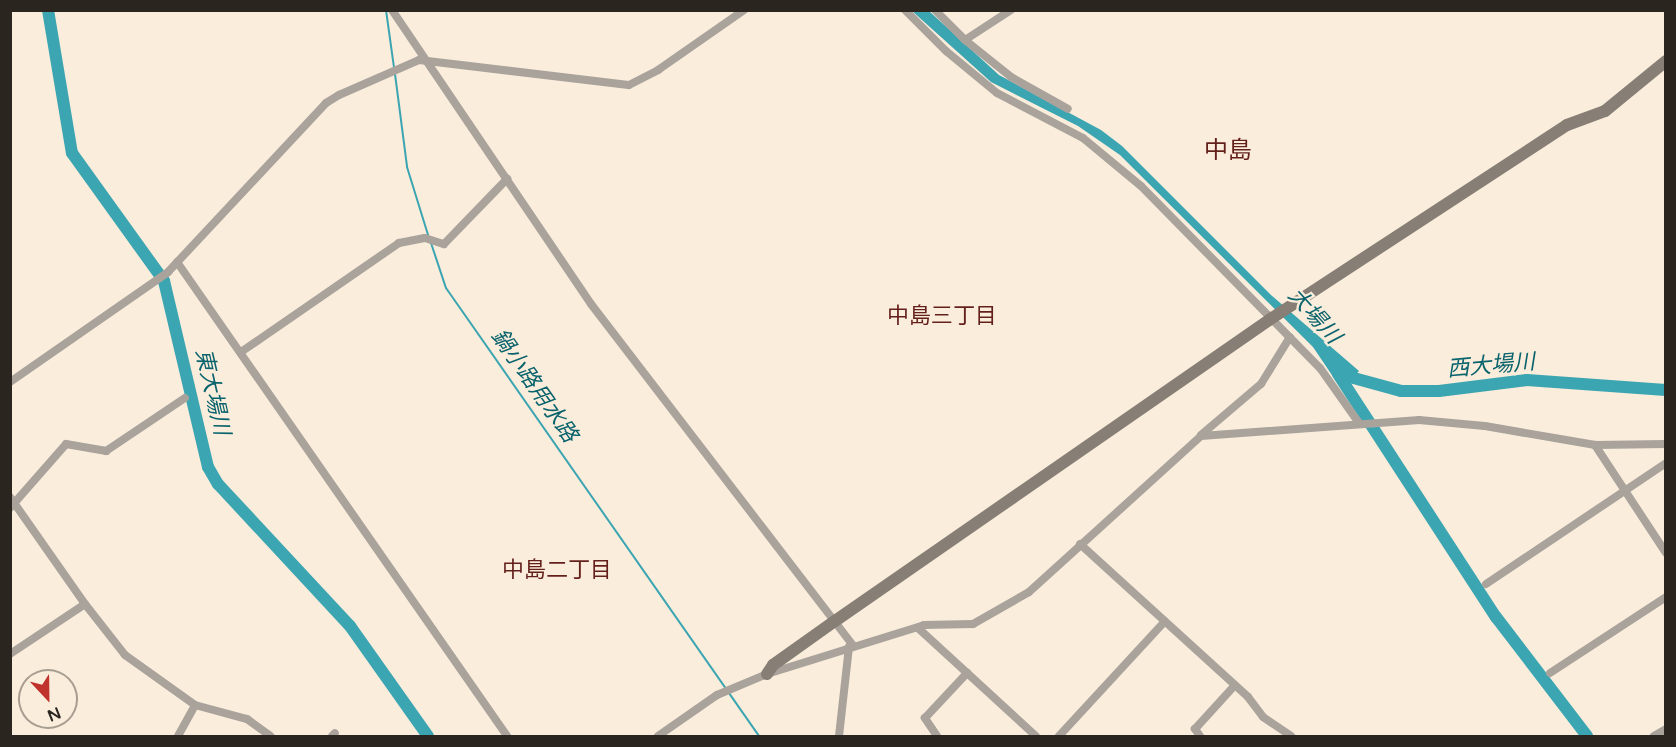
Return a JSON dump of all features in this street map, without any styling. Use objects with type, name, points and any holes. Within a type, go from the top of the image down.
[{"type":"street","points":[[392,10],[591,304],[835,621],[851,646],[839,736]]},
{"type":"street","points":[[10,382],[162,276],[326,103],[411,62],[427,61],[629,85],[658,70],[744,10]]},
{"type":"street","points":[[905,10],[946,51],[997,93],[1083,138],[1109,158],[1320,368],[1359,423]]},
{"type":"street","points":[[935,10],[964,40],[1011,77],[1068,109]]},
{"type":"street","points":[[964,40],[1011,10]]},
{"type":"street","points":[[767,674],[773,665],[835,621],[1288,307],[1567,125],[1605,111],[1665,61]]},
{"type":"street","points":[[241,352],[399,243],[419,238],[444,244],[507,179]]},
{"type":"street","points":[[177,262],[507,736]]},
{"type":"street","points":[[658,736],[717,695],[767,674],[851,646],[918,628],[973,624],[1029,592],[1261,384],[1290,337]]},
{"type":"street","points":[[185,398],[106,452],[66,444],[12,503],[125,655],[195,705],[247,719],[270,736]]},
{"type":"street","points":[[1201,436],[1419,420],[1485,426],[1595,444],[1665,444]]},
{"type":"street","points":[[1595,444],[1665,553]]},
{"type":"street","points":[[1486,584],[1665,463]]},
{"type":"street","points":[[1080,544],[1235,685],[1263,717],[1291,736]]},
{"type":"street","points":[[1550,673],[1665,597]]},
{"type":"street","points":[[10,654],[85,604]]},
{"type":"street","points":[[1059,736],[1165,621]]},
{"type":"street","points":[[918,628],[1036,736]]},
{"type":"street","points":[[936,736],[925,718],[967,673]]},
{"type":"street","points":[[1200,736],[1195,729],[1235,685]]},
{"type":"street","points":[[178,736],[195,705]]},
{"type":"street","points":[[1654,736],[1665,729]]},
{"type":"water","points":[[912,11],[929,11],[999,75],[1101,130],[1122,146],[1271,295],[1359,371],[1342,390],[1313,347],[1120,155],[1078,126],[991,82]]},
{"type":"waterway","name":"東大場川","points":[[48,10],[72,153],[164,281],[208,467],[218,484],[350,626],[428,736]]},
{"type":"waterway","name":"鍋小路用水路","points":[[386,10],[394,68]]},
{"type":"waterway","name":"鍋小路用水路","points":[[395,74],[407,167],[428,235]]},
{"type":"waterway","name":"鍋小路用水路","points":[[431,243],[446,288],[759,736]]},
{"type":"waterway","name":"大場川","points":[[1338,374],[1496,617],[1587,736]]},
{"type":"waterway","name":"西大場川","points":[[1339,374],[1401,391],[1439,391],[1527,380],[1666,390]]},
{"type":"district","name":"中島","points":[[1228,151]]},
{"type":"district","name":"中島三丁目","points":[[942,317]]},
{"type":"district","name":"中島二丁目","points":[[557,571]]}]
